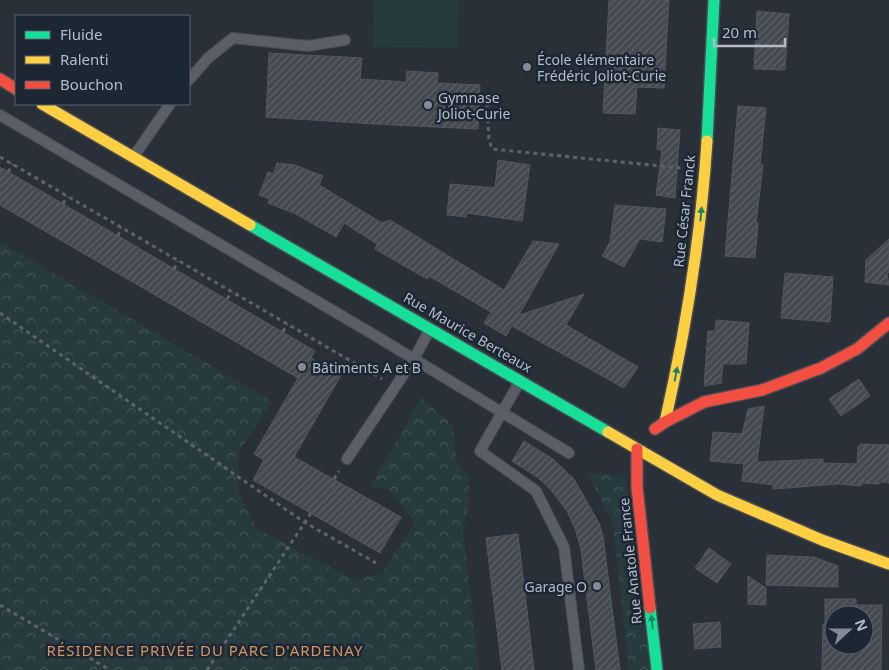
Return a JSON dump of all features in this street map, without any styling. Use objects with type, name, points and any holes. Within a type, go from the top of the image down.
[{"type":"main road","name":"Rue César Franck","points":[[665,422],[675,379],[690,294],[701,216],[714,0]]},
{"type":"main road","points":[[0,80],[15,88]]},
{"type":"main road","name":"Rue Maurice Berteaux","points":[[44,105],[520,380],[643,441],[717,495],[822,540],[889,564]]},
{"type":"main road","points":[[643,441],[665,422],[704,402],[762,390],[821,368],[858,349],[889,323]]},
{"type":"main road","name":"Rue Anatole France","points":[[643,441],[637,487],[658,670]]},
{"type":"lane","points":[[190,79],[208,58],[233,38],[308,46],[345,40]]},
{"type":"lane","points":[[133,157],[169,105]]},
{"type":"lane","points":[[0,115],[414,358],[502,414],[569,453]]},
{"type":"lane","points":[[347,459],[414,358],[431,328]]},
{"type":"lane","points":[[520,380],[480,451],[536,491],[564,547],[579,670]]},
{"type":"path","points":[[488,103],[489,140],[492,149],[704,170]]},
{"type":"path","points":[[0,157],[396,386]]},
{"type":"path","points":[[8,172],[13,164]]},
{"type":"path","points":[[63,204],[67,196]]},
{"type":"path","points":[[118,236],[121,227]]},
{"type":"path","points":[[174,268],[178,261]]},
{"type":"path","points":[[227,299],[232,292]]},
{"type":"path","points":[[0,313],[304,522],[376,563]]},
{"type":"path","points":[[283,332],[287,324]]},
{"type":"path","points":[[207,670],[310,514]]},
{"type":"path","points":[[0,605],[110,670]]},
{"type":"green space","points":[[374,0],[458,0],[457,48],[373,47]]},
{"type":"green space","points":[[0,242],[273,402],[239,451],[239,493],[256,528],[354,580],[381,574],[415,523],[390,490],[371,486],[421,398],[453,426],[456,460],[469,479],[469,504],[463,530],[479,670],[4,670],[0,666]]},
{"type":"green space","points":[[588,474],[625,475],[651,670],[629,670],[613,524]]},
{"type":"building","points":[[609,0],[669,0],[664,88],[637,87],[635,114],[603,113]]},
{"type":"building","points":[[757,11],[789,14],[785,70],[754,69]]},
{"type":"building","points":[[269,53],[362,58],[360,79],[406,82],[407,71],[438,73],[437,83],[480,85],[478,129],[266,117]]},
{"type":"building","points":[[738,106],[766,108],[760,165],[763,165],[756,223],[758,223],[755,258],[725,256]]},
{"type":"building","points":[[658,128],[680,130],[675,198],[656,195],[662,150],[657,150]]},
{"type":"building","points":[[498,160],[530,165],[522,221],[467,213],[466,217],[447,215],[450,184],[495,188]]},
{"type":"building","points":[[277,163],[295,165],[323,176],[319,185],[382,223],[390,220],[504,290],[533,241],[559,244],[519,315],[584,294],[566,325],[638,367],[624,388],[512,326],[506,336],[484,323],[491,312],[429,276],[427,279],[375,249],[377,244],[344,223],[336,237],[296,214],[268,203],[270,199],[259,195],[268,172],[273,174]]},
{"type":"building","name":"Bâtiments A et B","points":[[0,167],[315,351],[311,358],[341,375],[294,457],[401,517],[380,553],[253,480],[264,460],[254,454],[298,378],[0,205]]},
{"type":"building","points":[[615,205],[666,209],[662,242],[640,239],[624,267],[602,256],[610,242]]},
{"type":"building","points":[[889,239],[889,272],[887,274],[889,285],[865,282],[866,260]]},
{"type":"building","points":[[785,273],[833,277],[830,322],[781,318]]},
{"type":"building","points":[[716,320],[749,323],[746,364],[723,364],[721,383],[704,386],[708,331],[715,331]]},
{"type":"building","points":[[859,379],[870,396],[841,416],[829,399]]},
{"type":"building","points":[[764,406],[757,462],[823,459],[823,463],[857,464],[858,446],[862,446],[860,444],[889,445],[889,483],[862,483],[861,486],[838,484],[773,489],[773,485],[742,481],[744,464],[710,461],[713,432],[742,434],[748,409]]},
{"type":"building","name":"Garage O","points":[[524,441],[553,459],[574,479],[599,523],[603,536],[620,670],[596,670],[581,550],[576,531],[567,511],[551,490],[537,477],[512,461]]},
{"type":"building","points":[[518,534],[534,670],[502,670],[486,538]]},
{"type":"building","points":[[709,548],[731,564],[717,583],[695,568]]},
{"type":"building","points":[[767,555],[814,557],[838,566],[838,587],[766,585]]},
{"type":"building","points":[[748,576],[766,588],[766,605],[748,604]]},
{"type":"building","points":[[825,599],[856,599],[856,605],[825,605]]},
{"type":"building","points":[[874,605],[882,605],[881,670],[822,670],[823,624],[824,655],[874,655]]},
{"type":"building","points":[[720,622],[721,647],[695,649],[693,624]]},
{"type":"traffic: fast","points":[[707,141],[714,0]]},
{"type":"traffic: fast","points":[[250,225],[608,432]]},
{"type":"traffic: fast","points":[[650,608],[657,670]]},
{"type":"traffic: slow","points":[[44,105],[250,225]]},
{"type":"traffic: slow","points":[[665,422],[692,282],[701,212],[707,141]]},
{"type":"traffic: slow","points":[[608,432],[717,495],[822,540],[889,564]]},
{"type":"traffic: jam","points":[[0,79],[15,88]]},
{"type":"traffic: jam","points":[[655,429],[704,402],[762,390],[821,368],[857,349],[889,323]]},
{"type":"traffic: jam","points":[[637,449],[637,487],[650,608]]},
{"type":"place","name":"École élémentaire Frédéric Joliot-Curie","points":[[527,67]]},
{"type":"place","name":"Gymnase Joliot-Curie","points":[[428,105]]},
{"type":"place","name":"Bâtiments A et B","points":[[302,367]]},
{"type":"place","name":"Garage O","points":[[597,586]]},
{"type":"district","name":"RÉSIDENCE PRIVÉE DU PARC D'ARDENAY","points":[[205,650]]}]
